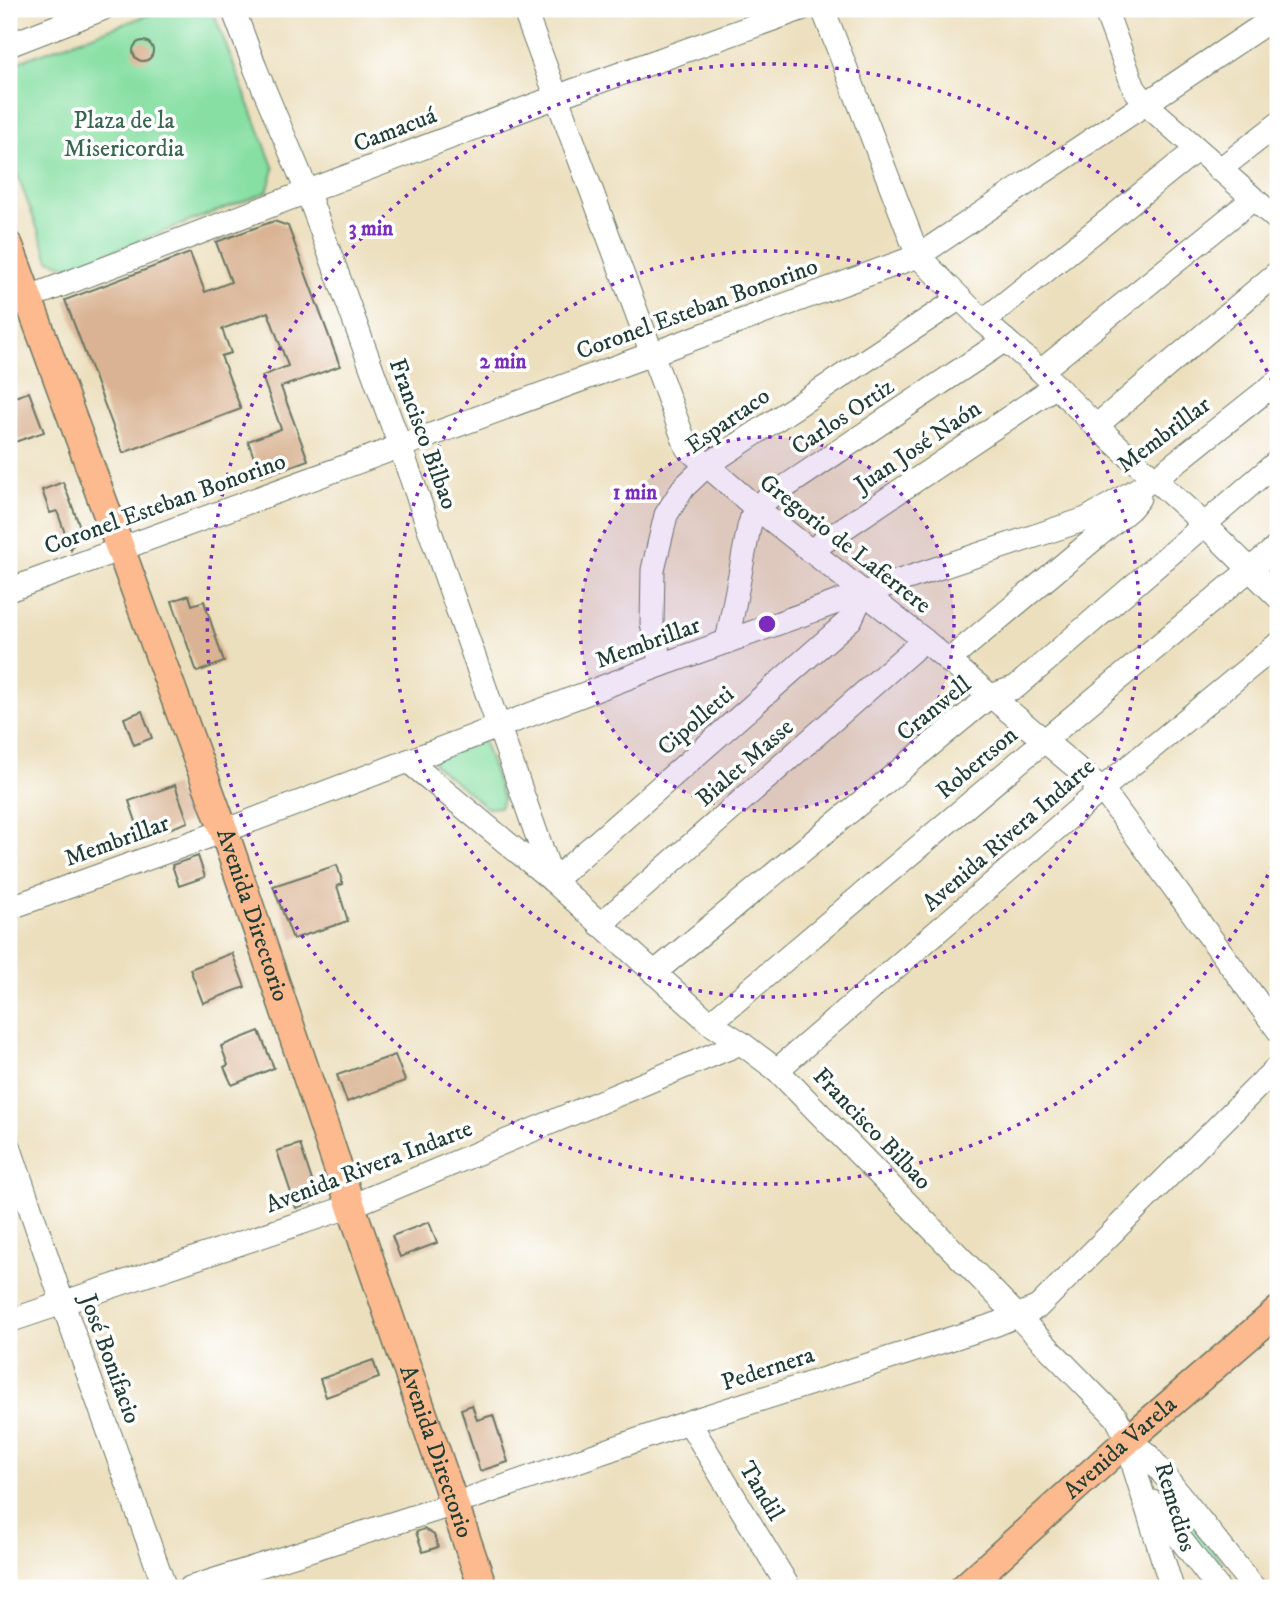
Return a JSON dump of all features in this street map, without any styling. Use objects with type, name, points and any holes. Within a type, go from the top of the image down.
[{"type":"main road","name":"Avenida Directorio","points":[[9,246],[18,301],[120,549],[224,831],[483,1588]]},
{"type":"main road","name":"Avenida Varela","points":[[964,1588],[1128,1440],[1278,1311]]},
{"type":"street","points":[[9,45],[102,9]]},
{"type":"street","name":"Francisco Bilbao","points":[[233,9],[307,191],[553,880]]},
{"type":"street","name":"Gregorio de Laferrere","points":[[524,9],[687,448],[755,507],[924,640],[1102,789],[1278,1030]]},
{"type":"street","name":"Camacuá","points":[[18,301],[556,97],[801,9]]},
{"type":"street","points":[[823,9],[918,256],[1005,341],[1204,524],[1278,597]]},
{"type":"street","points":[[1105,9],[1134,88],[1146,104],[1277,218]]},
{"type":"street","name":"Coronel Esteban Bonorino","points":[[9,590],[918,256],[1278,15]]},
{"type":"street","points":[[1219,170],[1278,124]]},
{"type":"street","points":[[984,321],[1196,150]]},
{"type":"street","points":[[1049,379],[1253,199]]},
{"type":"street","points":[[1096,426],[1278,272]]},
{"type":"street","name":"Espartaco","points":[[661,665],[652,624],[653,570],[666,515],[682,488],[706,466],[960,298]]},
{"type":"street","name":"Carlos Ortiz","points":[[755,507],[1005,341]]},
{"type":"street","name":"Juan José Naón","points":[[810,551],[1049,379]]},
{"type":"street","name":"Membrillar","points":[[9,908],[224,831],[661,665],[863,593],[1086,519],[1155,480],[1278,381]]},
{"type":"street","name":"Cranwell","points":[[654,973],[990,696],[1016,687],[1278,461]]},
{"type":"street","points":[[948,661],[1130,509],[1155,480]]},
{"type":"street","points":[[727,642],[755,507]]},
{"type":"street","name":"Robertson","points":[[710,1023],[1278,546]]},
{"type":"street","name":"Cipolletti","points":[[553,880],[851,619],[863,593]]},
{"type":"street","name":"Bialet Masse","points":[[600,925],[924,640]]},
{"type":"street","name":"Avenida Rivera Indarte","points":[[777,1070],[1102,789],[1278,644]]},
{"type":"street","name":"Francisco Bilbao","points":[[408,761],[553,880],[710,1023],[777,1070],[1116,1417],[1128,1440]]},
{"type":"street","name":"Avenida Rivera Indarte","points":[[9,1321],[351,1206],[741,1043]]},
{"type":"street","name":"Pedernera","points":[[190,1588],[454,1504],[688,1422],[997,1324],[1038,1307],[1278,1066]]},
{"type":"street","name":"José Bonifacio","points":[[9,1146],[62,1304],[165,1588]]},
{"type":"street","name":"Tandil","points":[[688,1422],[789,1588]]},
{"type":"street","points":[[1128,1440],[1148,1455],[1254,1588]]},
{"type":"street","name":"Remedios","points":[[1128,1440],[1172,1588]]},
{"type":"street","points":[[1142,1489],[1218,1588]]},
{"type":"green space","name":"Plaza de la Misericordia","points":[[165,9],[212,9],[274,169],[267,192],[71,267],[49,260],[9,152],[9,65]]},
{"type":"green space","points":[[480,740],[485,745],[503,799],[500,807],[487,808],[435,765],[433,757]]},
{"type":"green space","points":[[1178,1507],[1223,1563],[1222,1566],[1217,1569],[1172,1511]]},
{"type":"building","points":[[143,41],[150,44],[153,51],[150,58],[143,61],[136,58],[133,51],[136,44]]},
{"type":"building","points":[[274,221],[288,226],[340,366],[281,387],[308,460],[261,477],[248,441],[281,429],[262,376],[288,366],[268,312],[222,329],[231,353],[221,356],[241,409],[123,453],[65,300],[190,253],[205,292],[231,282],[216,242]]},
{"type":"building","points":[[29,392],[44,432],[9,444],[9,399]]},
{"type":"building","points":[[63,482],[80,527],[71,550],[57,511],[50,513],[42,490]]},
{"type":"building","points":[[189,595],[192,605],[204,601],[224,662],[197,672],[172,601]]},
{"type":"building","points":[[142,711],[152,738],[134,745],[124,718]]},
{"type":"building","points":[[175,785],[188,822],[142,839],[129,801]]},
{"type":"building","points":[[198,856],[205,877],[179,886],[172,865]]},
{"type":"building","points":[[337,865],[343,884],[337,886],[348,921],[293,939],[273,886]]},
{"type":"building","points":[[232,953],[245,987],[203,1003],[190,969]]},
{"type":"building","points":[[259,1031],[274,1068],[232,1085],[224,1067],[228,1065],[221,1046]]},
{"type":"building","points":[[395,1055],[405,1081],[347,1102],[337,1075]]},
{"type":"building","points":[[300,1144],[316,1193],[310,1203],[296,1208],[277,1151]]},
{"type":"building","points":[[429,1222],[437,1243],[400,1257],[392,1236]]},
{"type":"building","points":[[373,1360],[379,1378],[326,1397],[320,1379]]},
{"type":"building","points":[[472,1405],[477,1420],[493,1415],[508,1462],[480,1471],[461,1409]]},
{"type":"building","points":[[424,1529],[434,1535],[438,1547],[423,1552],[416,1532]]}]
